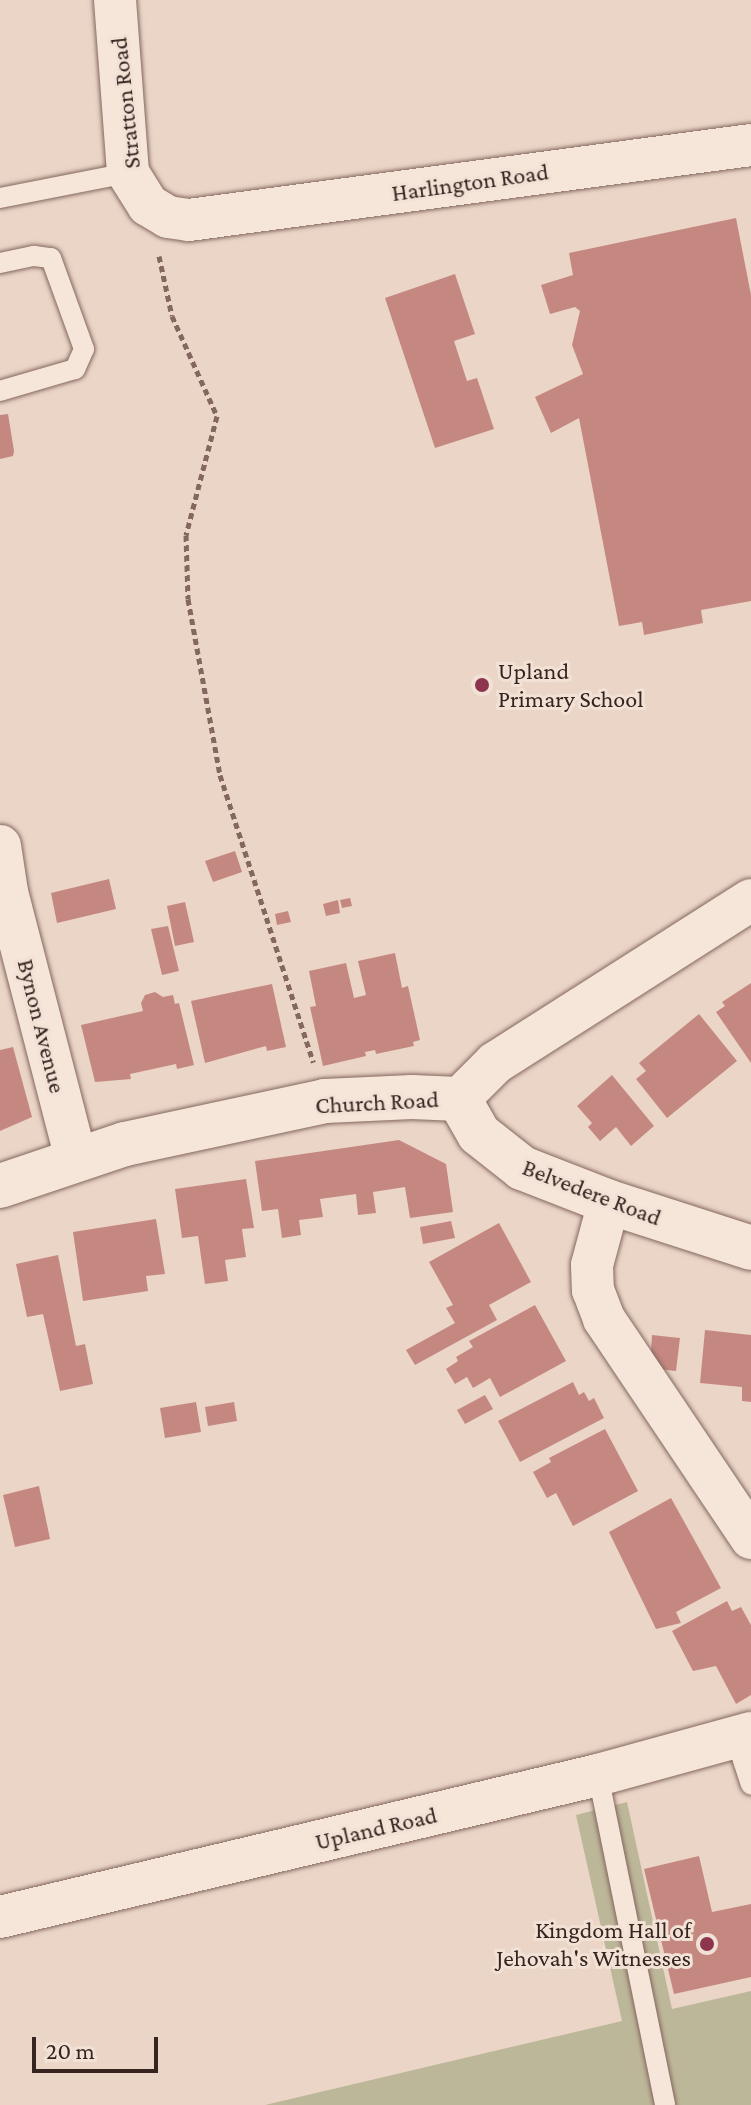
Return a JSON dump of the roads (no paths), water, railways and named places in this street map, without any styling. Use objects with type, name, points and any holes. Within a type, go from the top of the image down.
[{"type":"street","name":"Stratton Road","points":[[115,0],[138,189]]},
{"type":"street","name":"Harlington Road","points":[[138,189],[168,217],[189,220],[751,145]]},
{"type":"street","name":"Bynon Avenue","points":[[0,846],[7,892],[76,1158]]},
{"type":"street","name":"Church Road","points":[[0,1186],[125,1144],[325,1101],[412,1097],[459,1099],[495,1063],[751,900]]},
{"type":"street","name":"Belvedere Road","points":[[459,1099],[479,1134],[522,1168],[609,1202],[751,1248]]},
{"type":"street","points":[[609,1202],[592,1265],[593,1290],[604,1319],[751,1538]]},
{"type":"street","name":"Upland Road","points":[[0,1917],[598,1775],[744,1736]]},
{"type":"lane","points":[[0,198],[138,189]]},
{"type":"lane","points":[[0,263],[34,256],[51,258],[84,349],[75,369],[0,391]]},
{"type":"lane","points":[[744,1736],[751,1785]]},
{"type":"lane","points":[[598,1775],[665,2105]]},
{"type":"place","name":"Upland Primary School","points":[[482,685]]},
{"type":"place","name":"Kingdom Hall of Jehovah's Witnesses","points":[[707,1944]]}]
